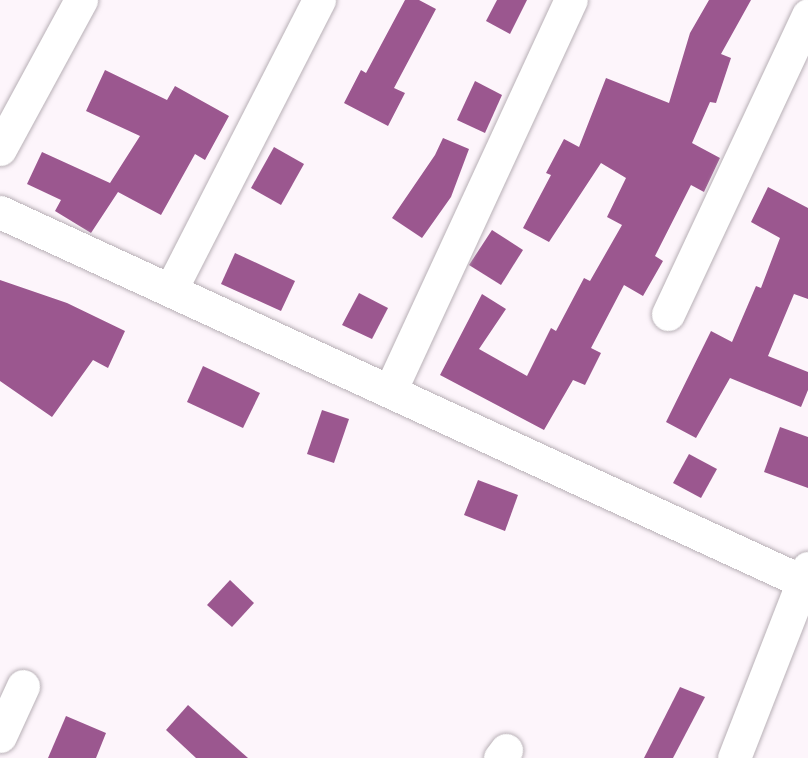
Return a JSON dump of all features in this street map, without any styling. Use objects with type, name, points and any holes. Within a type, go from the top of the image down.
[{"type":"street","points":[[0,149],[81,0]]},
{"type":"street","points":[[171,289],[319,0]]},
{"type":"street","points":[[390,391],[571,0]]},
{"type":"street","points":[[668,314],[808,15]]},
{"type":"street","points":[[0,212],[806,578],[734,758]]},
{"type":"street","points":[[0,736],[22,686]]},
{"type":"building","points":[[405,0],[419,0],[436,9],[394,88],[405,93],[388,126],[344,103],[361,70],[366,73]]},
{"type":"building","points":[[497,0],[527,0],[510,34],[486,21]]},
{"type":"building","points":[[709,0],[751,0],[721,54],[731,58],[716,103],[710,102],[692,143],[720,158],[704,192],[691,185],[655,256],[663,261],[643,296],[624,285],[591,348],[601,353],[585,385],[573,380],[544,430],[440,375],[482,294],[506,309],[479,349],[527,376],[551,328],[556,331],[584,278],[590,281],[622,225],[607,217],[626,178],[601,163],[549,242],[523,228],[551,175],[546,173],[564,139],[579,147],[606,78],[669,103],[690,33]]},
{"type":"building","points":[[105,70],[167,100],[175,86],[229,116],[205,160],[195,154],[161,215],[118,192],[91,233],[55,211],[61,200],[27,184],[42,152],[110,183],[140,136],[86,111]]},
{"type":"building","points":[[475,81],[502,95],[485,133],[457,120]]},
{"type":"building","points":[[443,138],[469,149],[451,197],[422,238],[392,218],[435,155]]},
{"type":"building","points":[[274,147],[304,164],[281,205],[251,188]]},
{"type":"building","points":[[768,187],[808,208],[808,299],[794,294],[768,356],[808,372],[808,390],[801,407],[730,378],[696,438],[666,422],[711,331],[732,342],[756,286],[761,288],[780,238],[751,222]]},
{"type":"building","points":[[492,230],[523,250],[501,285],[469,265]]},
{"type":"building","points":[[235,253],[295,281],[281,311],[221,284]]},
{"type":"building","points":[[0,280],[67,303],[125,331],[108,368],[93,360],[52,417],[0,381]]},
{"type":"building","points":[[359,293],[388,308],[372,339],[342,325]]},
{"type":"building","points":[[203,366],[260,393],[243,428],[187,402]]},
{"type":"building","points":[[322,410],[349,419],[334,463],[307,454]]},
{"type":"building","points":[[780,427],[808,437],[808,488],[764,472]]},
{"type":"building","points":[[689,454],[717,469],[701,498],[673,483]]},
{"type":"building","points":[[478,480],[518,495],[505,531],[464,515]]},
{"type":"building","points":[[230,580],[254,603],[232,627],[207,605]]},
{"type":"building","points":[[680,687],[705,697],[673,758],[644,758]]},
{"type":"building","points":[[188,705],[248,758],[196,758],[166,730]]},
{"type":"building","points":[[66,716],[106,733],[96,758],[48,758]]}]
